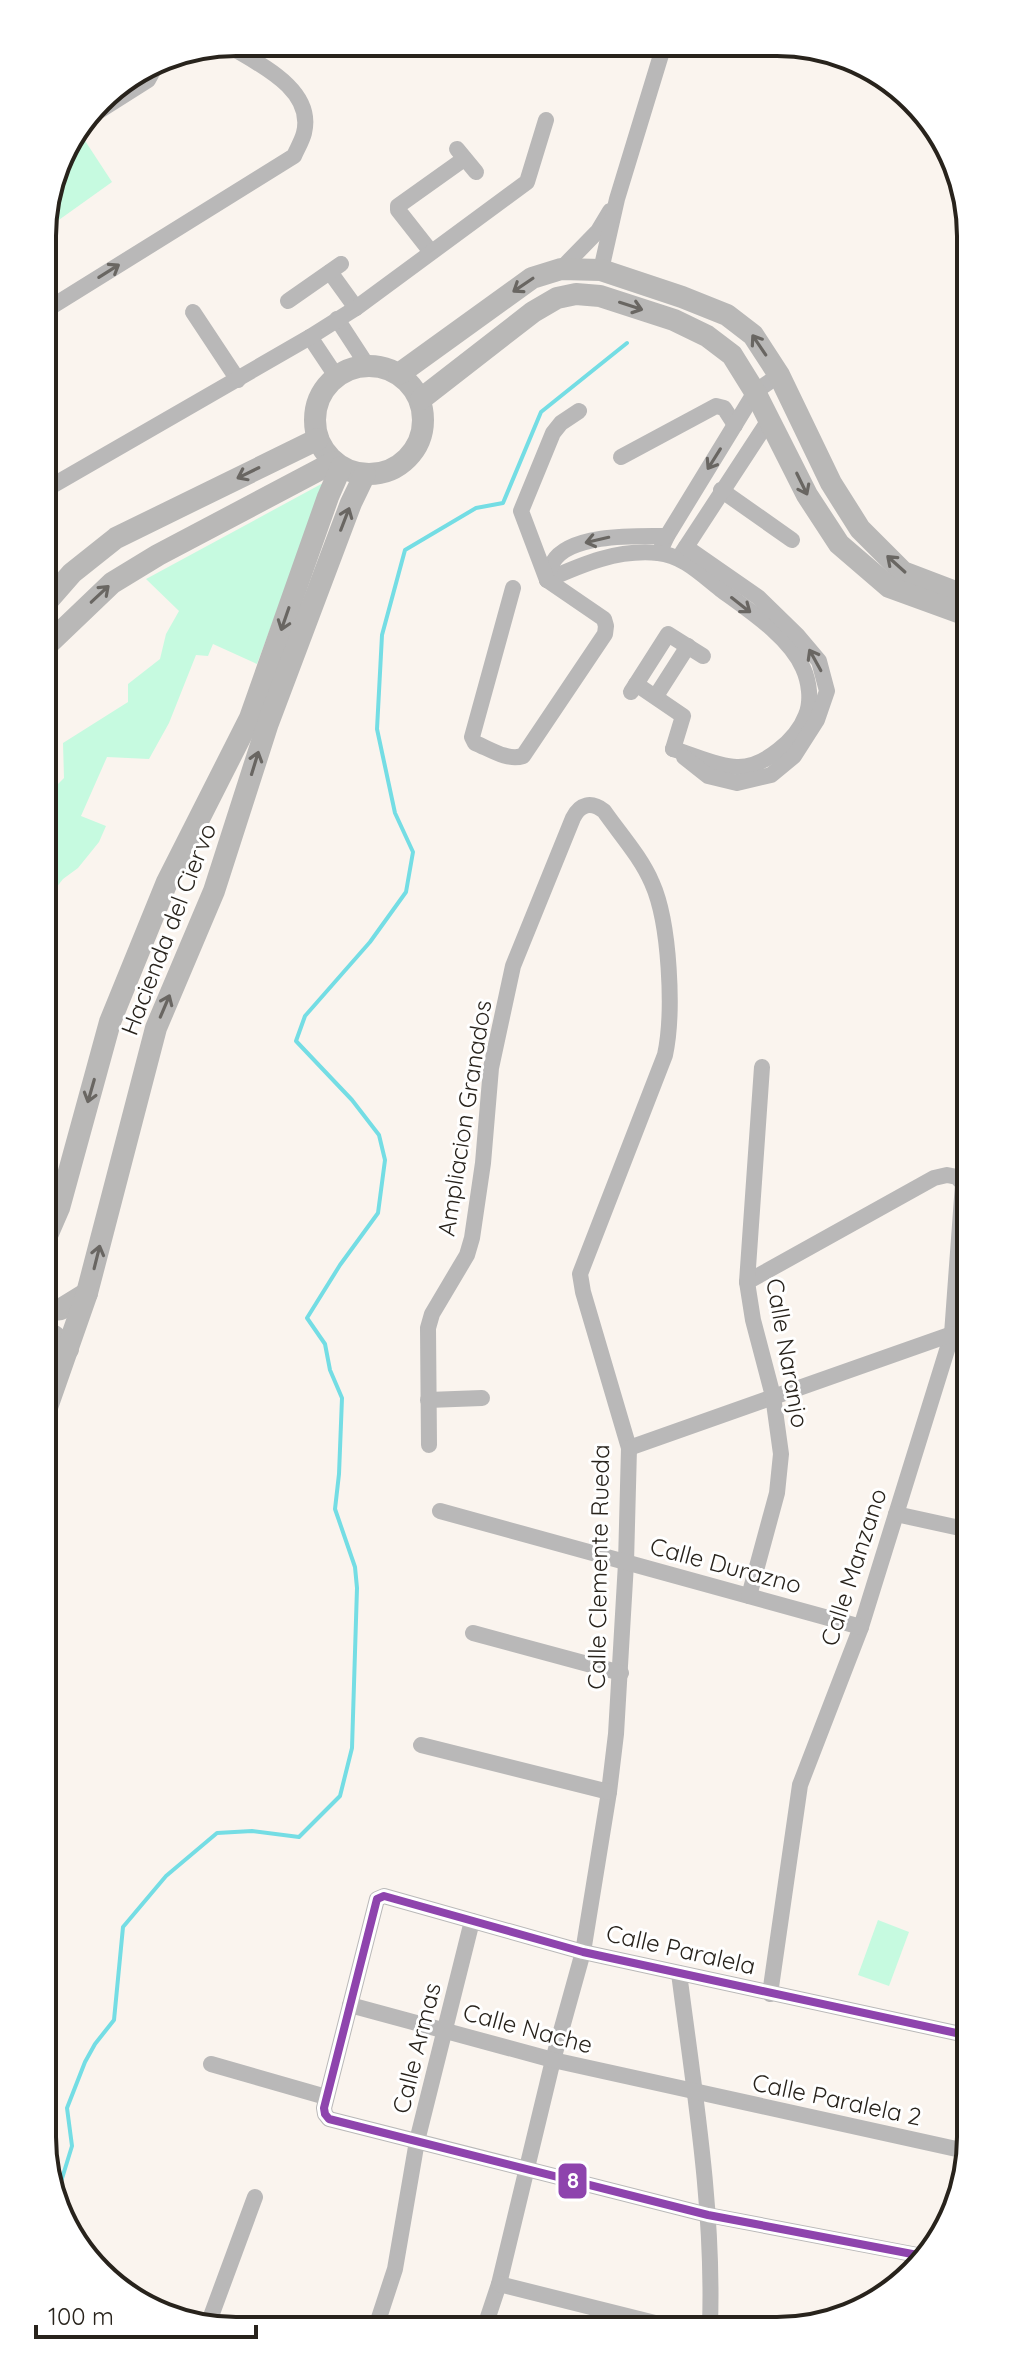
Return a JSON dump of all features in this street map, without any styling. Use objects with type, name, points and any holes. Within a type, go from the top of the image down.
[{"type":"main road","points":[[399,374],[532,278],[561,269],[601,270],[682,297],[727,315],[753,335],[779,375],[831,483],[860,529],[903,572],[957,593]]},
{"type":"main road","points":[[421,399],[533,312],[557,298],[576,294],[600,296],[674,320],[707,336],[732,355],[755,392],[807,495],[839,544],[889,587],[957,612]]},
{"type":"main road","points":[[367,365],[383,367],[399,374],[421,399],[424,422],[412,453],[400,465],[385,472],[365,474],[337,464],[324,451],[314,422],[316,405],[324,389],[336,376],[367,365]]},
{"type":"main road","points":[[56,591],[72,573],[116,538],[318,439]]},
{"type":"main road","points":[[56,637],[112,583],[158,555],[337,464]]},
{"type":"main road","name":"Hacienda del Ciervo","points":[[56,1215],[110,1022],[167,882],[250,718],[337,464]]},
{"type":"main road","name":"Hacienda del Ciervo","points":[[56,1382],[87,1293],[156,1028],[214,891],[268,723],[351,503],[365,474]]},
{"type":"main road","points":[[138,527],[158,555]]},
{"type":"main road","points":[[201,818],[233,833]]},
{"type":"main road","points":[[56,1310],[87,1293]]},
{"type":"main road","points":[[56,1338],[68,1349]]},
{"type":"street","points":[[56,304],[294,156],[305,131],[303,109],[293,88],[244,56]]},
{"type":"street","points":[[601,270],[617,199],[661,56]]},
{"type":"street","points":[[125,94],[149,79]]},
{"type":"street","points":[[56,484],[238,380],[356,308],[527,182],[546,120]]},
{"type":"street","points":[[431,252],[398,206],[461,154],[476,172]]},
{"type":"street","points":[[561,269],[598,231],[617,199]]},
{"type":"street","points":[[288,301],[336,268],[356,308]]},
{"type":"street","points":[[193,312],[238,380]]},
{"type":"street","points":[[337,319],[367,365]]},
{"type":"street","points":[[310,337],[336,376]]},
{"type":"street","points":[[659,553],[755,392],[779,375]]},
{"type":"street","points":[[621,457],[716,406],[724,408],[735,425]]},
{"type":"street","points":[[513,588],[472,737],[475,743],[516,758],[523,756],[605,634],[604,619],[547,580],[522,516],[522,506],[553,433],[561,423],[579,411]]},
{"type":"street","points":[[682,552],[769,420]]},
{"type":"street","points":[[721,490],[792,540]]},
{"type":"street","points":[[547,580],[553,561],[585,543],[624,535],[667,536]]},
{"type":"street","points":[[547,580],[590,561],[627,553],[682,552],[787,644],[803,667],[809,691],[806,715],[784,748],[759,763],[737,767],[673,749],[683,716],[656,696],[633,688],[666,636],[671,635],[703,656]]},
{"type":"street","points":[[656,696],[688,646]]},
{"type":"street","name":"Ampliacion Granados","points":[[429,1445],[428,1328],[432,1314],[467,1255],[472,1238],[483,1163],[491,1068],[513,966],[573,818],[583,806]]},
{"type":"street","name":"Calle Clemente Rueda","points":[[488,2317],[583,1952],[609,1792],[621,1673],[629,1448],[580,1274],[665,1055],[669,1034],[664,921],[652,884],[604,811],[598,806],[583,806]]},
{"type":"street","name":"Calle Naranjo","points":[[749,1596],[777,1493],[781,1454],[773,1396],[753,1320],[747,1282],[762,1067]]},
{"type":"street","name":"Calle Manzano","points":[[747,1282],[934,1178],[947,1175],[957,1177]]},
{"type":"street","name":"Calle Manzano","points":[[770,1994],[800,1785],[861,1627],[952,1334],[957,1266]]},
{"type":"street","points":[[629,1448],[952,1334]]},
{"type":"street","points":[[428,1400],[482,1398]]},
{"type":"street","name":"Calle Durazno","points":[[440,1511],[861,1627]]},
{"type":"street","points":[[896,1514],[957,1527]]},
{"type":"street","points":[[473,1633],[621,1673]]},
{"type":"street","points":[[421,1745],[609,1792]]},
{"type":"street","name":"Calle Paralela","points":[[350,2005],[377,1899],[384,1896],[583,1952],[957,2033]]},
{"type":"street","name":"Calle Armas","points":[[379,2317],[395,2269],[417,2141],[472,1921]]},
{"type":"street","points":[[679,1973],[708,2215],[712,2276],[710,2317]]},
{"type":"street","points":[[350,2005],[326,2097],[324,2108],[329,2119],[708,2215],[913,2254]]},
{"type":"street","name":"Calle Nache","points":[[350,2005],[553,2060],[695,2093]]},
{"type":"street","points":[[211,2064],[326,2097]]},
{"type":"street","name":"Calle Paralela 2","points":[[695,2093],[957,2149]]},
{"type":"street","points":[[211,2315],[255,2197]]},
{"type":"street","points":[[499,2284],[616,2317]]},
{"type":"green space","points":[[84,140],[112,182],[56,222],[62,190]]},
{"type":"green space","points":[[325,482],[257,664],[213,644],[208,656],[196,655],[169,723],[149,759],[107,757],[81,816],[106,826],[99,842],[78,868],[56,888],[56,786],[64,778],[63,743],[128,702],[128,684],[160,659],[166,634],[179,611],[146,579]]},
{"type":"green space","points":[[878,1920],[909,1932],[889,1986],[858,1975]]},
{"type":"waterway","points":[[62,2180],[72,2146],[67,2108],[85,2062],[114,2020],[123,1927],[166,1876],[217,1833],[252,1831],[299,1837],[340,1796],[352,1748],[357,1588],[355,1567],[335,1509],[342,1398],[330,1370],[325,1344],[307,1318],[378,1213],[385,1160],[379,1135],[352,1100],[296,1041],[305,1016],[370,942],[406,892],[413,852],[395,813],[377,729],[382,635],[405,550],[476,508],[503,503],[541,412],[627,343]]},
{"type":"transit line","name":"8","points":[[913,2254],[708,2215],[329,2119],[324,2108],[377,1899],[384,1896],[583,1952],[957,2033]]}]
